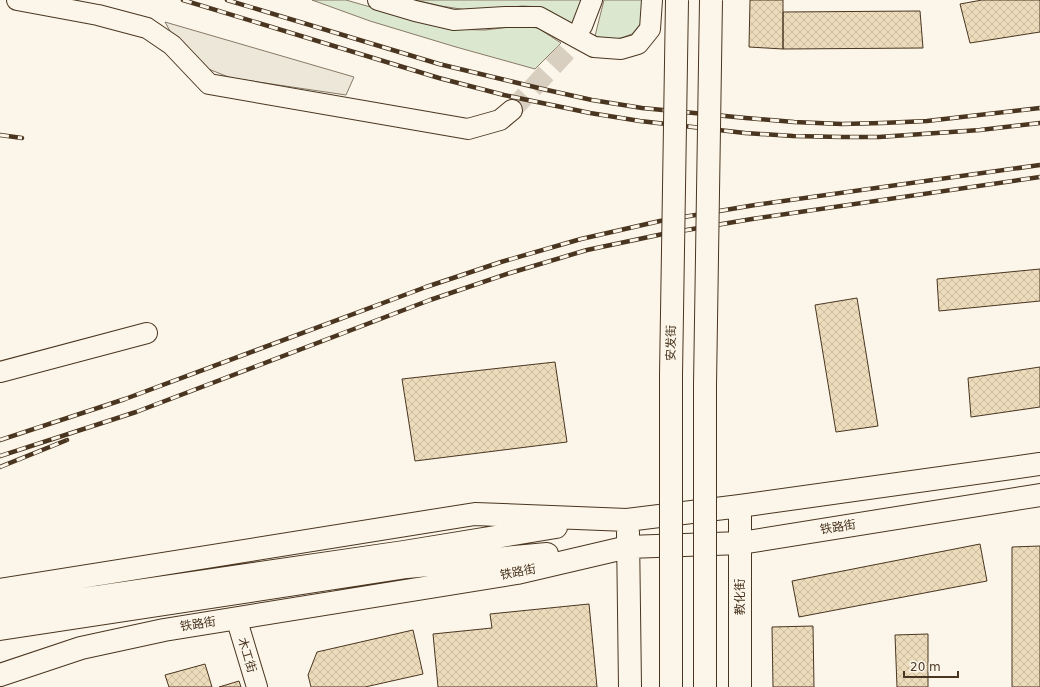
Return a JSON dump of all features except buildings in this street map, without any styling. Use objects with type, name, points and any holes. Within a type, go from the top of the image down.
[{"type":"main road","name":"安发街","points":[[671,687],[671,375],[677,0]]},
{"type":"main road","points":[[705,687],[705,385],[711,0]]},
{"type":"main road","points":[[0,629],[405,559],[564,526],[740,506],[1040,464]]},
{"type":"main road","name":"铁路街","points":[[0,675],[81,648],[164,630],[517,573],[628,548],[741,543],[1040,495]]},
{"type":"main road","name":"教化街","points":[[740,506],[740,687]]},
{"type":"main road","points":[[0,590],[475,514],[627,520]]},
{"type":"main road","points":[[627,520],[630,687]]},
{"type":"main road","points":[[0,611],[405,559],[628,548]]},
{"type":"street","points":[[17,0],[98,15],[147,28],[172,45],[209,84],[468,129],[500,120],[512,110]]},
{"type":"street","points":[[378,0],[415,11],[454,20],[539,17],[594,47],[621,49],[638,44],[650,29],[652,0]]},
{"type":"street","points":[[582,26],[592,0]]},
{"type":"street","points":[[0,372],[147,333]]},
{"type":"street","name":"木工街","points":[[238,624],[257,687]]},
{"type":"green space","points":[[312,0],[346,0],[447,29],[485,30],[518,26],[538,28],[561,43],[535,69],[370,21]]},
{"type":"green space","points":[[415,0],[581,0],[573,24],[541,7],[522,6],[467,10]]},
{"type":"green space","points":[[604,0],[645,0],[641,23],[632,34],[621,38],[608,40],[595,36]]},
{"type":"shaded area","points":[[165,22],[354,77],[346,95],[231,78],[186,60]]},
{"type":"tunnel","points":[[512,110],[568,50],[582,26]]},
{"type":"railway","points":[[183,0],[439,78],[504,95],[590,113],[640,121],[745,133],[842,137],[879,137],[980,130],[1040,123]]},
{"type":"railway","points":[[227,0],[439,64],[592,100],[642,108],[794,122],[842,124],[927,121],[1040,108]]},
{"type":"railway","points":[[0,135],[22,138]]},
{"type":"railway","points":[[0,440],[125,399],[426,287],[501,262],[581,239],[660,221],[755,205],[1040,165]]},
{"type":"railway","points":[[0,456],[136,412],[430,300],[510,273],[587,250],[663,234],[752,219],[1040,177]]},
{"type":"railway","points":[[0,467],[67,440]]}]
